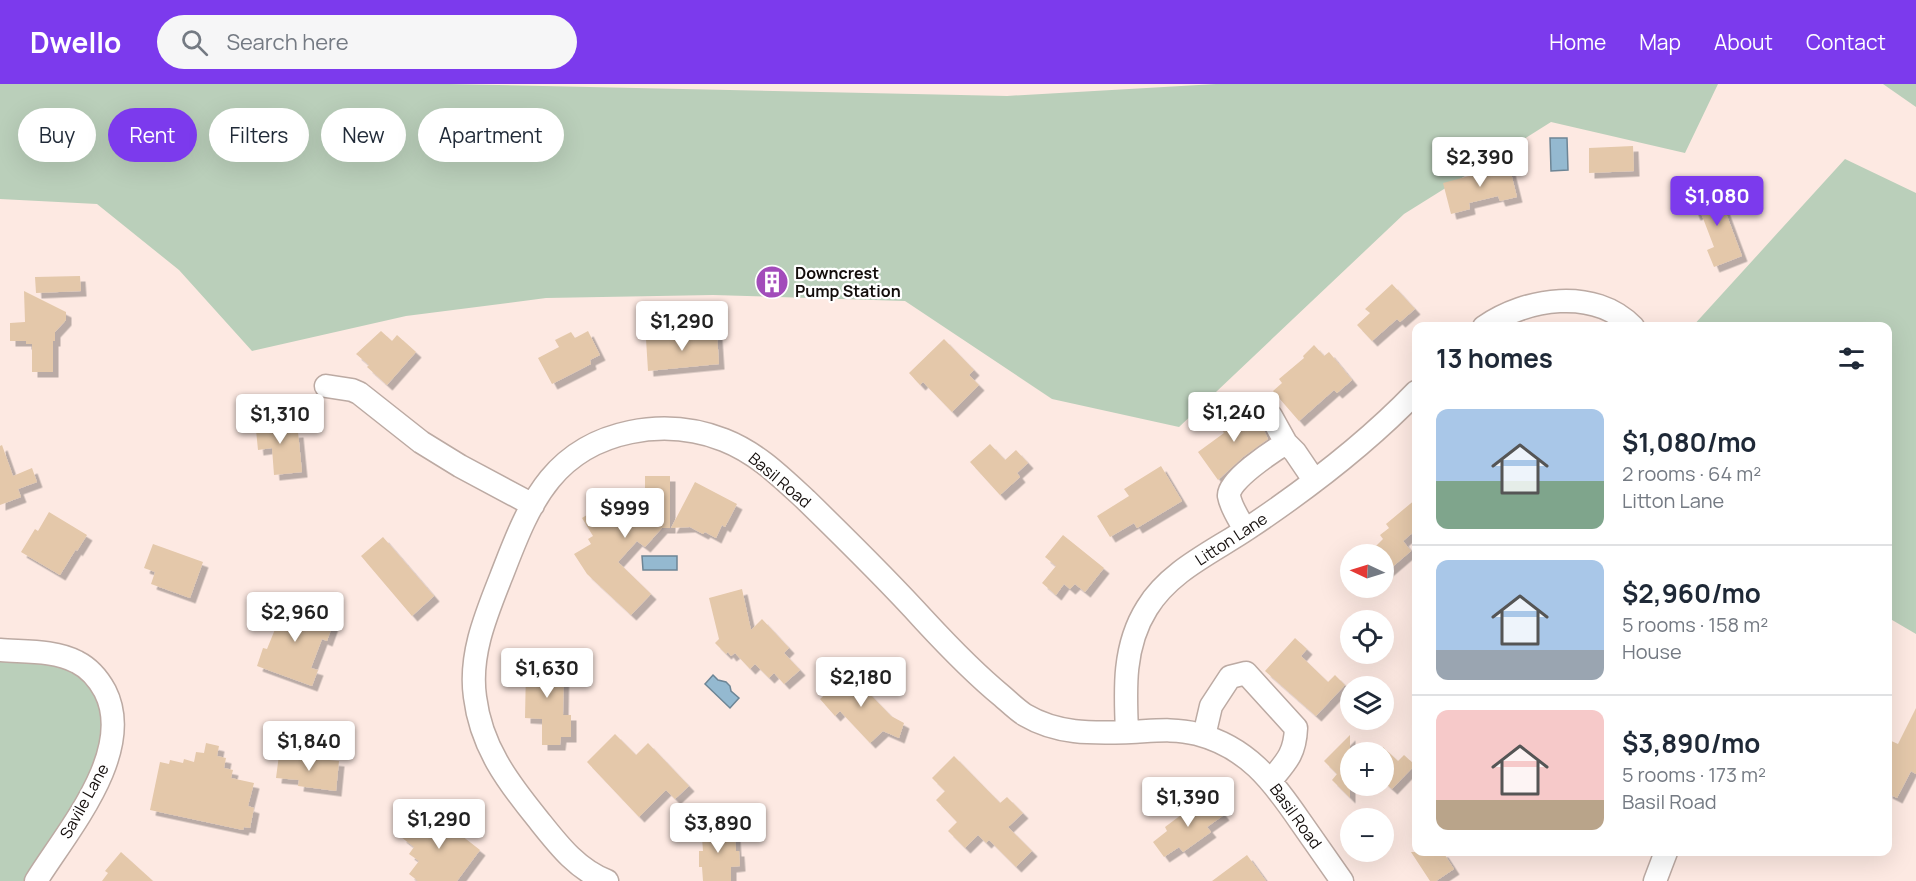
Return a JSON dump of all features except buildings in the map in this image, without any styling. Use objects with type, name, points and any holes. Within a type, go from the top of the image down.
[{"type":"street","points":[[1491,322],[1519,308],[1545,302],[1571,301],[1595,305],[1612,311],[1626,322]]},
{"type":"street","points":[[326,386],[359,393],[421,442],[533,505]]},
{"type":"street","name":"Litton Lane","points":[[1127,732],[1126,672],[1130,648],[1147,607],[1177,575],[1314,480],[1361,443],[1412,396]]},
{"type":"street","points":[[1271,416],[1286,443],[1296,452],[1314,480]]},
{"type":"street","name":"Basil Road","points":[[606,881],[578,865],[508,784],[488,748],[477,716],[474,666],[478,643],[510,553],[533,505],[551,477],[569,460],[590,446],[613,436],[639,430],[667,429],[695,432],[722,439],[770,466],[844,537],[949,648],[1024,714],[1049,726],[1089,734],[1171,730],[1204,736],[1239,752],[1259,767],[1270,780],[1342,881]]},
{"type":"street","points":[[1245,530],[1229,496],[1230,489],[1244,473],[1286,443]]},
{"type":"street","name":"Savile Lane","points":[[0,650],[60,656],[77,662],[90,671],[102,685],[110,701],[114,720],[112,744],[101,774],[74,823],[36,881]]},
{"type":"street","points":[[1204,736],[1212,706],[1230,677],[1246,673],[1296,728],[1295,746],[1285,763],[1270,780]]},
{"type":"street","points":[[1654,881],[1664,856]]},
{"type":"green space","points":[[0,84],[449,84],[1007,96],[1216,84],[1718,84],[1685,153],[1551,122],[1404,214],[1179,427],[1052,399],[905,301],[713,295],[546,298],[406,316],[252,351],[179,270],[97,204],[0,199]]},
{"type":"green space","points":[[1883,84],[1916,84],[1916,107]]},
{"type":"green space","points":[[1845,159],[1916,193],[1916,634],[1892,620],[1892,322],[1697,322]]},
{"type":"green space","points":[[0,659],[68,667],[80,675],[100,700],[104,746],[93,775],[26,881],[0,881]]},
{"type":"water","points":[[1550,138],[1567,138],[1568,170],[1551,171]]},
{"type":"water","points":[[642,556],[677,556],[677,570],[643,570]]},
{"type":"water","points":[[713,675],[718,680],[726,682],[739,698],[730,708],[705,684]]},
{"type":"place","name":"Downcrest Pump Station","points":[[772,282]]}]
